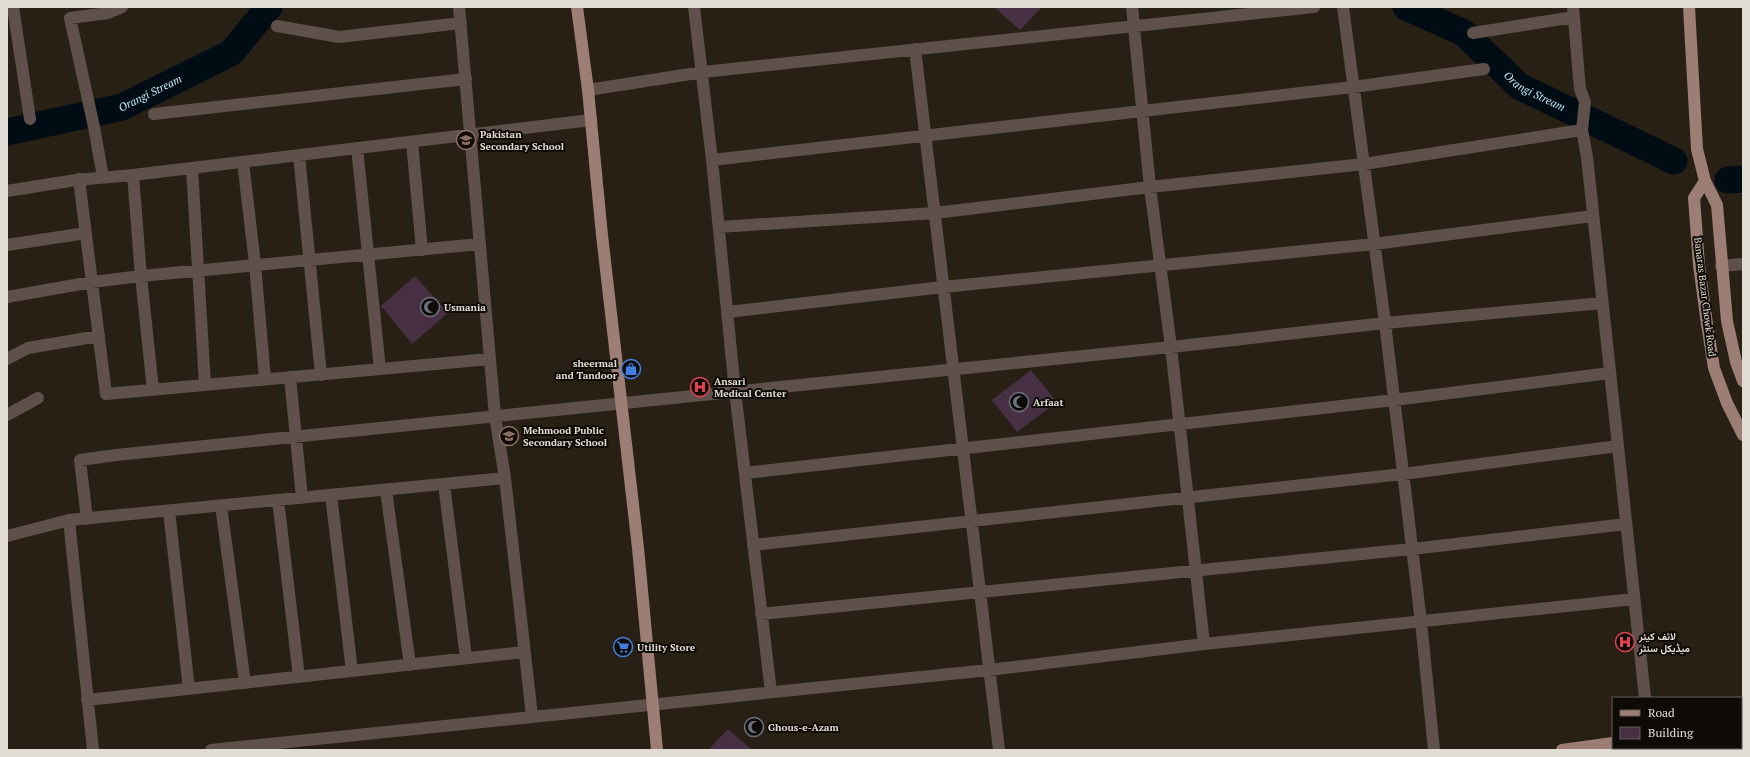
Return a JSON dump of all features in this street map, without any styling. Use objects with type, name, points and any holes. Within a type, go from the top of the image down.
[{"type":"main road","points":[[577,7],[588,90],[602,235],[638,548],[657,750]]},
{"type":"main road","name":"Banaras Bazar Chowk Road","points":[[1689,7],[1698,149],[1705,181],[1717,204],[1721,266],[1727,321],[1736,362],[1743,381]]},
{"type":"main road","name":"Banaras Bazar Chowk Road","points":[[1705,181],[1694,198],[1699,265],[1707,324],[1714,368],[1727,404],[1743,435]]},
{"type":"main road","points":[[1562,750],[1612,743]]},
{"type":"street","points":[[13,7],[12,35],[30,119]]},
{"type":"street","points":[[103,177],[94,126],[70,18],[108,13],[122,7]]},
{"type":"street","points":[[459,7],[495,416],[505,478],[532,716]]},
{"type":"street","points":[[694,7],[703,72],[735,391],[771,692]]},
{"type":"street","points":[[1132,7],[1150,187],[1171,347],[1204,644]]},
{"type":"street","points":[[588,90],[703,72],[1314,7]]},
{"type":"street","points":[[1343,10],[1385,322],[1421,622],[1434,750]]},
{"type":"street","points":[[1473,33],[1574,12],[1580,89],[1585,102],[1582,130],[1587,157],[1645,697]]},
{"type":"street","points":[[277,26],[339,37],[461,23]]},
{"type":"street","points":[[915,49],[999,750]]},
{"type":"street","points":[[712,160],[1353,87],[1484,69]]},
{"type":"street","points":[[154,114],[466,79]]},
{"type":"street","points":[[7,191],[79,179],[134,175],[591,120]]},
{"type":"street","points":[[719,227],[935,213],[1150,187],[1364,164],[1582,130]]},
{"type":"street","points":[[412,142],[422,250]]},
{"type":"street","points":[[357,148],[380,369]]},
{"type":"street","points":[[299,155],[320,374]]},
{"type":"street","points":[[243,162],[255,264],[265,379]]},
{"type":"street","points":[[192,168],[205,385]]},
{"type":"street","points":[[134,175],[141,276],[153,390]]},
{"type":"street","points":[[79,179],[106,394],[490,359]]},
{"type":"street","points":[[728,312],[944,287],[1374,244],[1593,216]]},
{"type":"street","points":[[7,245],[86,233]]},
{"type":"street","points":[[7,297],[92,282],[141,276],[255,264],[480,244]]},
{"type":"street","points":[[1721,266],[1743,264]]},
{"type":"street","points":[[87,519],[80,460],[296,436],[1171,347],[1385,322],[1602,302]]},
{"type":"street","points":[[7,359],[28,348],[99,336]]},
{"type":"street","points":[[745,473],[1394,400],[1610,373]]},
{"type":"street","points":[[290,377],[302,498]]},
{"type":"street","points":[[7,415],[38,398]]},
{"type":"street","points":[[753,545],[1403,474],[1618,446]]},
{"type":"street","points":[[7,536],[69,520],[505,478]]},
{"type":"street","points":[[444,484],[466,658]]},
{"type":"street","points":[[386,490],[410,665]]},
{"type":"street","points":[[331,495],[352,671]]},
{"type":"street","points":[[278,500],[299,677]]},
{"type":"street","points":[[221,506],[245,682]]},
{"type":"street","points":[[169,511],[189,689]]},
{"type":"street","points":[[69,520],[93,750]]},
{"type":"street","points":[[762,614],[1412,549],[1626,524]]},
{"type":"street","points":[[211,750],[989,670],[1204,644],[1634,599]]},
{"type":"street","points":[[87,700],[524,652]]},
{"type":"green space","points":[[1742,742],[1743,750],[1672,750],[1742,749]]},
{"type":"building","points":[[994,7],[1042,7],[1020,30]]},
{"type":"building","points":[[415,276],[448,313],[412,344],[381,306]]},
{"type":"building","points":[[1031,370],[1057,402],[1017,432],[992,400]]},
{"type":"building","points":[[728,729],[752,750],[708,750]]},
{"type":"waterway","name":"Orangi Stream","points":[[7,132],[122,107],[231,53],[269,7]]},
{"type":"waterway","name":"Orangi Stream","points":[[1406,7],[1464,33],[1519,86],[1674,161]]},
{"type":"waterway","name":"Orangi Stream","points":[[1728,180],[1743,179]]},
{"type":"place","name":"Pakistan Secondary School","points":[[466,140]]},
{"type":"place","name":"Usmania","points":[[430,307]]},
{"type":"place","name":"sheermal and Tandoor","points":[[631,369]]},
{"type":"place","name":"Ansari Medical Center","points":[[700,387]]},
{"type":"place","name":"Arfaat","points":[[1019,402]]},
{"type":"place","name":"Mehmood Public Secondary School","points":[[509,436]]},
{"type":"place","name":"لائف کیئر میڈیکل سنٹر","points":[[1625,642]]},
{"type":"place","name":"Utility Store","points":[[623,647]]},
{"type":"place","name":"Ghous-e-Azam","points":[[754,727]]}]
